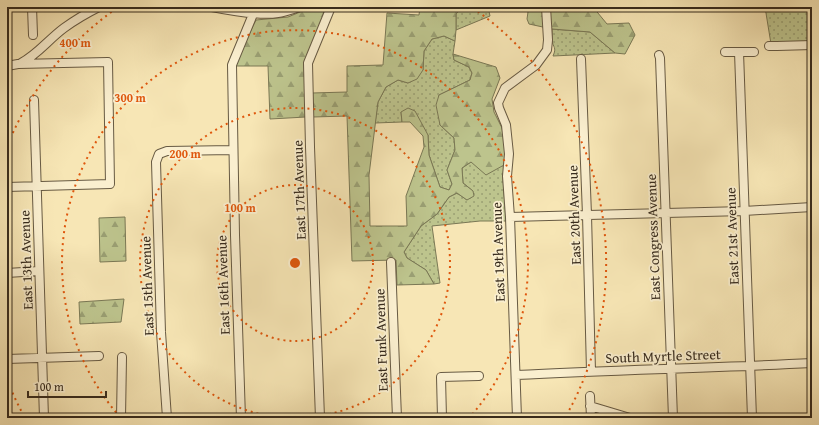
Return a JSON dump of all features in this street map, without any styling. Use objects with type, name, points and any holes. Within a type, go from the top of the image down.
[{"type":"street","points":[[32,7],[33,35]]},
{"type":"street","points":[[18,64],[28,59],[64,28],[90,11],[99,7]]},
{"type":"street","points":[[212,7],[226,10],[255,10],[266,14],[279,13],[300,7]]},
{"type":"street","name":"East 19th Avenue","points":[[517,418],[510,217],[507,176],[509,154],[506,125],[498,103],[505,88],[536,65],[547,50],[548,40],[546,7]]},
{"type":"street","name":"East 17th Avenue","points":[[320,418],[308,63],[328,9]]},
{"type":"street","name":"East 16th Avenue","points":[[241,418],[232,150],[232,65],[255,10]]},
{"type":"street","points":[[769,46],[812,44]]},
{"type":"street","points":[[725,52],[754,52]]},
{"type":"street","name":"East 21st Avenue","points":[[739,52],[752,418]]},
{"type":"street","name":"East Congress Avenue","points":[[659,55],[673,418]]},
{"type":"street","name":"East 20th Avenue","points":[[581,59],[591,371]]},
{"type":"street","points":[[7,66],[18,64],[108,62],[110,184],[7,187]]},
{"type":"street","name":"East 13th Avenue","points":[[34,100],[44,418]]},
{"type":"street","name":"East 15th Avenue","points":[[167,418],[161,332],[156,162],[159,154],[166,151],[232,150]]},
{"type":"street","points":[[510,217],[744,211],[812,207]]},
{"type":"street","name":"East Funk Avenue","points":[[391,262],[397,418]]},
{"type":"street","points":[[7,273],[39,272]]},
{"type":"street","points":[[7,359],[99,356]]},
{"type":"street","points":[[121,418],[122,357]]},
{"type":"street","name":"South Myrtle Street","points":[[516,375],[812,363]]},
{"type":"street","points":[[442,418],[441,377],[479,376]]},
{"type":"street","points":[[590,396],[590,418]]},
{"type":"street","points":[[590,406],[630,418]]},
{"type":"green space","points":[[312,7],[321,7],[325,16],[304,64],[306,117],[270,119],[268,66],[233,66],[256,20],[288,17]]},
{"type":"green space","points":[[420,7],[462,7],[456,14],[455,41],[444,36],[432,39],[424,51],[423,70],[417,79],[408,83],[398,80],[386,87],[378,102],[369,175],[370,226],[407,226],[406,196],[424,147],[423,136],[410,122],[402,122],[401,112],[408,108],[415,111],[428,135],[429,155],[440,187],[449,190],[452,184],[447,170],[455,150],[454,138],[440,125],[436,105],[439,95],[470,80],[472,73],[469,67],[454,60],[453,54],[496,67],[500,78],[492,99],[494,112],[502,128],[506,147],[504,165],[486,175],[471,162],[462,168],[463,183],[473,191],[474,196],[467,200],[457,193],[449,197],[437,214],[421,226],[404,252],[407,258],[426,270],[434,284],[397,285],[396,260],[352,261],[347,116],[313,117],[312,93],[347,92],[347,66],[383,65],[387,13],[419,15]]},
{"type":"green space","points":[[462,7],[488,7],[490,16],[456,30],[456,14]]},
{"type":"green space","points":[[522,7],[593,7],[607,24],[629,23],[635,35],[625,54],[615,53],[590,32],[552,29],[529,24],[527,19],[528,12]]},
{"type":"green space","points":[[765,7],[808,7],[810,43],[771,44]]},
{"type":"green space","points":[[552,29],[590,32],[615,53],[553,56],[555,49],[552,40]]},
{"type":"green space","points":[[444,36],[455,41],[453,54],[454,60],[469,67],[472,73],[470,80],[439,95],[440,125],[454,138],[455,150],[447,170],[452,184],[449,190],[440,187],[429,155],[428,135],[401,112],[402,122],[375,123],[378,102],[386,87],[398,80],[408,83],[423,70],[424,51],[432,39]]},
{"type":"green space","points":[[471,162],[504,165],[503,178],[506,221],[480,221],[432,226],[440,283],[434,284],[426,270],[407,258],[404,252],[421,226],[437,214],[449,197],[457,193],[467,200],[473,191],[463,183],[462,168]]},
{"type":"green space","points":[[125,217],[126,261],[100,262],[99,218]]},
{"type":"green space","points":[[124,299],[121,322],[80,324],[79,302]]}]
